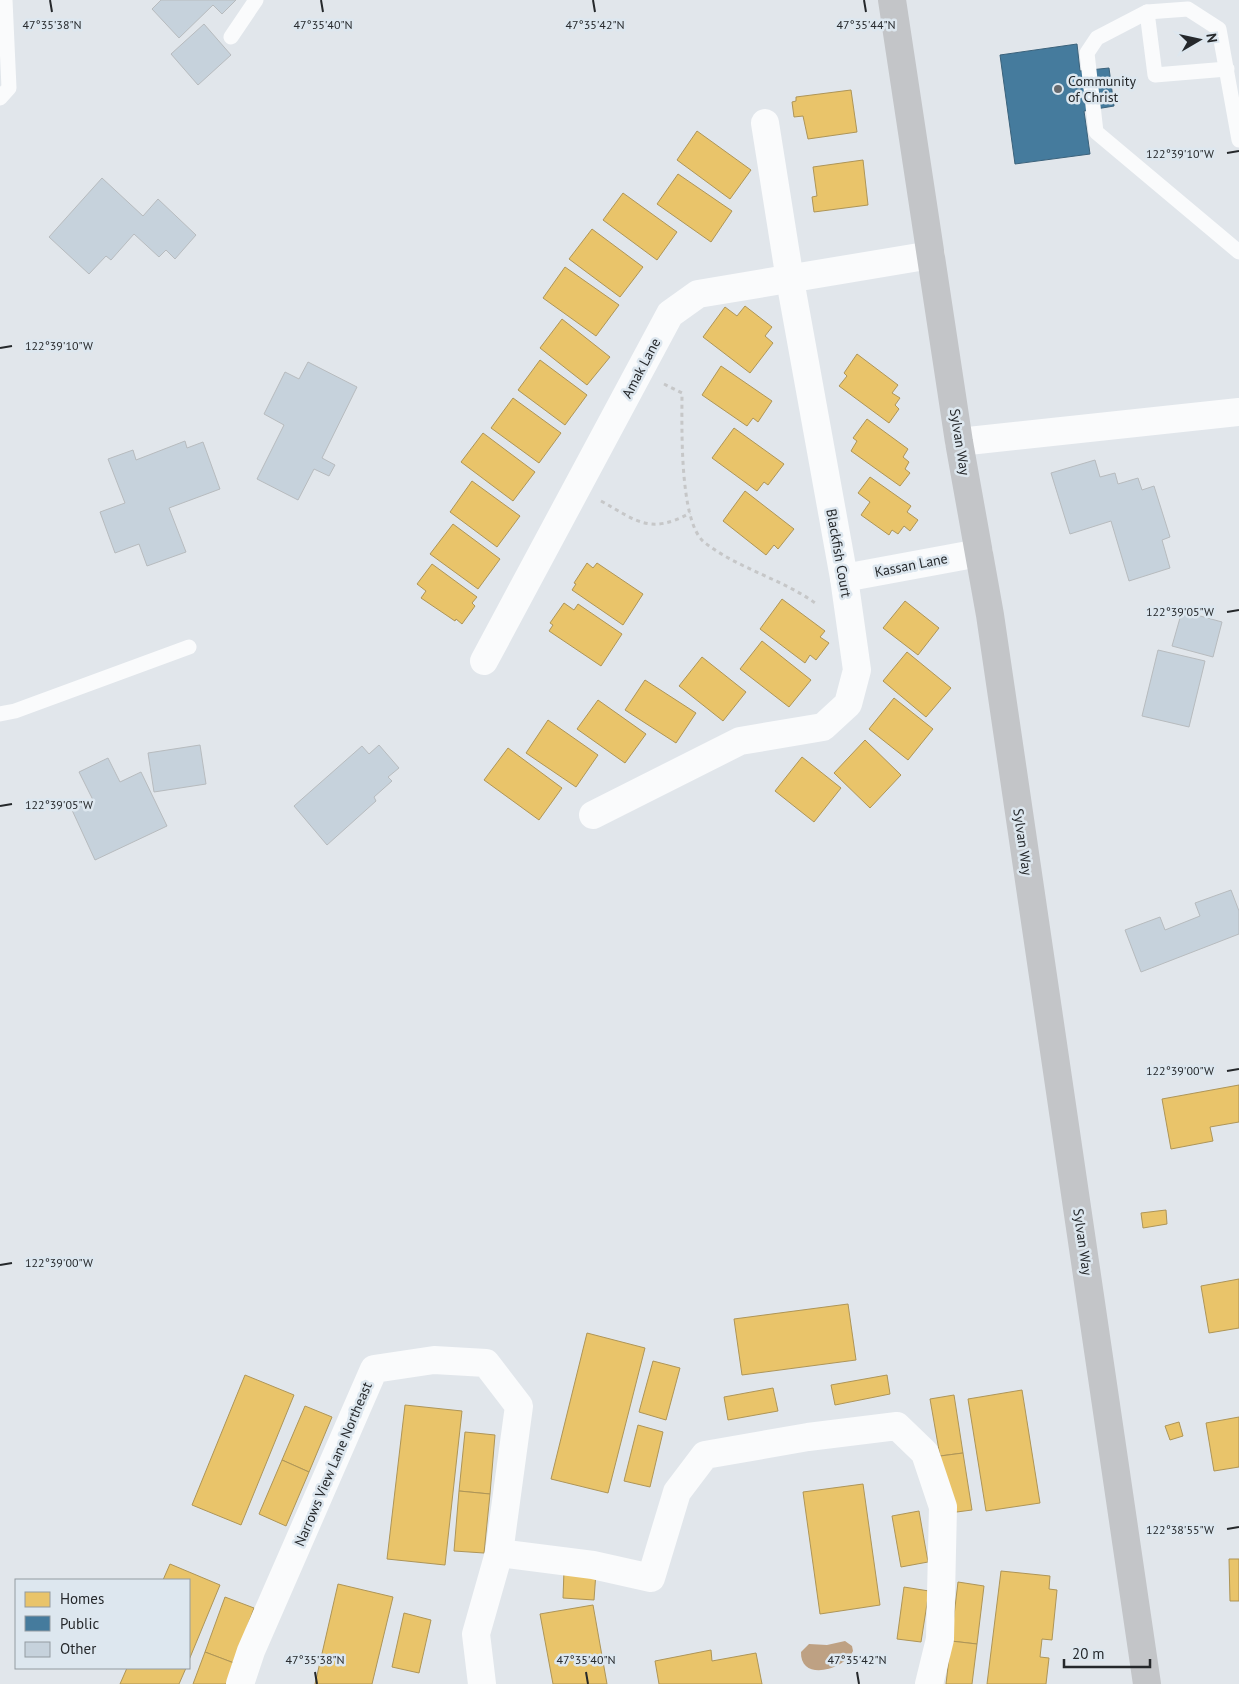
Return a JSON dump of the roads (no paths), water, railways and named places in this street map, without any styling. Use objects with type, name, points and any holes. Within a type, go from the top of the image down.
[{"type":"main road","name":"Sylvan Way","points":[[892,0],[960,442],[979,552],[1147,1684]]},
{"type":"street","name":"Blackfish Court","points":[[593,815],[740,741],[822,727],[848,704],[857,670],[844,578],[790,280],[765,123]]},
{"type":"street","name":"Amak Lane","points":[[484,660],[670,314],[698,294],[931,255]]},
{"type":"street","points":[[960,442],[1239,412]]},
{"type":"street","name":"Kassan Lane","points":[[844,578],[979,552]]},
{"type":"street","name":"Narrows View Lane Northeast","points":[[240,1684],[251,1651],[374,1369],[434,1360],[486,1363],[519,1406],[499,1553],[476,1634],[482,1684]]},
{"type":"street","points":[[499,1553],[593,1565],[651,1578],[677,1492],[704,1455],[808,1436],[897,1426],[925,1453],[943,1507],[940,1639],[929,1684]]},
{"type":"lane","points":[[0,98],[9,88],[5,0]]},
{"type":"lane","points":[[230,37],[256,0]]},
{"type":"lane","points":[[1239,140],[1219,29],[1188,9],[1147,12],[1097,38],[1087,53],[1096,132],[1239,252]]},
{"type":"lane","points":[[1147,12],[1155,76],[1227,70]]},
{"type":"lane","points":[[0,714],[15,711],[189,646]]},
{"type":"place","name":"Community of Christ","points":[[1058,89]]}]
